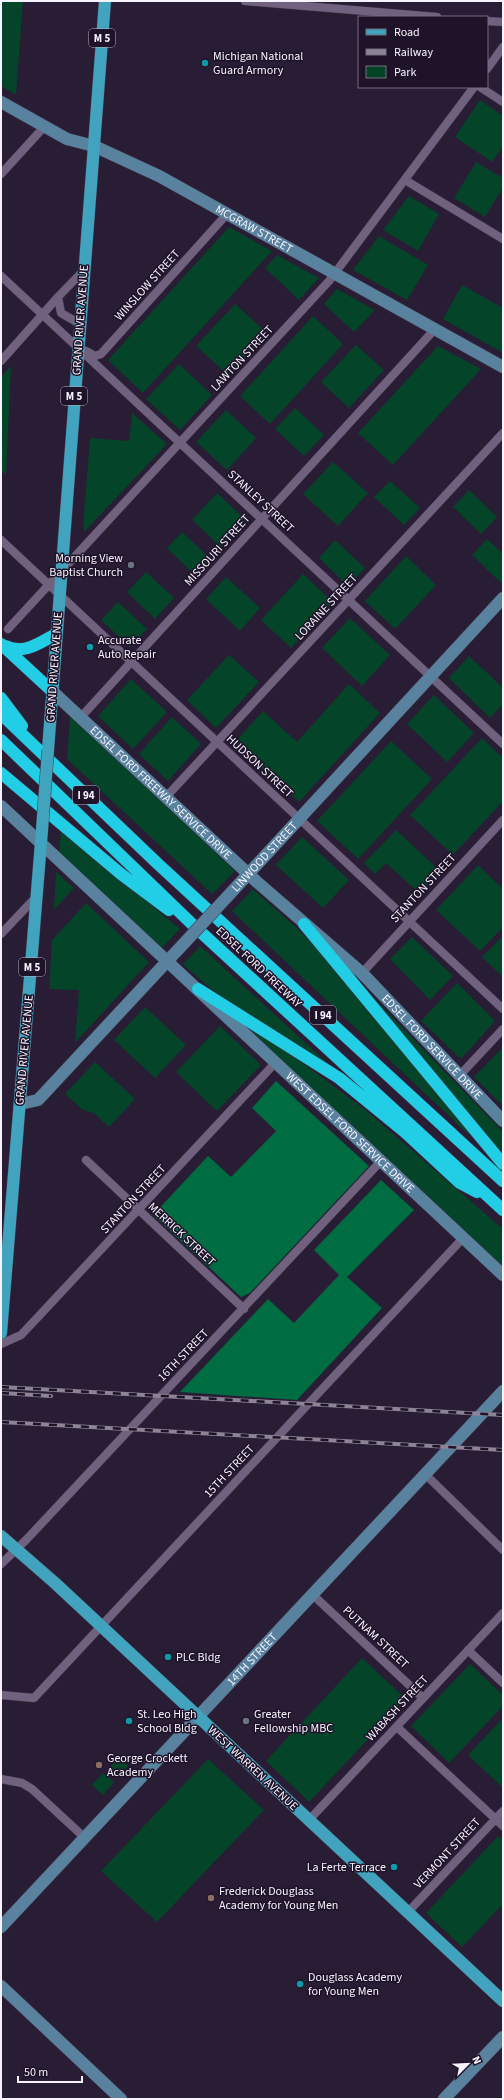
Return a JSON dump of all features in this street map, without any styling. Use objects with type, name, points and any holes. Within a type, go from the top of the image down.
[{"type":"highway","points":[[2,644],[13,650],[25,650],[56,634]]},
{"type":"highway","points":[[2,644],[52,691]]},
{"type":"highway","points":[[1,698],[30,740]]},
{"type":"highway","name":"EDSEL FORD FREEWAY","points":[[1,714],[30,740],[153,859],[503,1181]]},
{"type":"highway","name":"EDSEL FORD FREEWAY","points":[[1,740],[192,924],[499,1206]]},
{"type":"highway","points":[[1,751],[28,765]]},
{"type":"highway","points":[[1,773],[158,903],[192,924]]},
{"type":"highway","points":[[304,924],[503,1164]]},
{"type":"highway","points":[[198,989],[339,1078],[405,1132],[460,1183],[499,1206]]},
{"type":"main road","name":"GRAND RIVER AVENUE","points":[[1,1333],[51,719],[56,634],[105,1]]},
{"type":"main road","name":"WEST WARREN AVENUE","points":[[1,1536],[101,1625],[503,2001]]},
{"type":"street","points":[[245,1],[425,16]]},
{"type":"street","points":[[488,21],[503,22]]},
{"type":"street","points":[[488,68],[503,47]]},
{"type":"street","name":"LAWTON STREET","points":[[8,629],[335,274],[473,88]]},
{"type":"street","points":[[482,88],[503,102]]},
{"type":"street","name":"MCGRAW STREET","points":[[1,102],[44,127],[79,143],[94,146],[159,176],[503,367]]},
{"type":"street","points":[[1,174],[44,127]]},
{"type":"street","points":[[405,180],[503,239]]},
{"type":"street","name":"WINSLOW STREET","points":[[78,348],[95,356],[101,354],[227,214]]},
{"type":"street","points":[[1,361],[42,314],[84,270]]},
{"type":"street","name":"STANLEY STREET","points":[[1,276],[503,744]]},
{"type":"street","points":[[58,297],[61,313],[80,324]]},
{"type":"street","name":"MISSOURI STREET","points":[[81,717],[435,329]]},
{"type":"street","name":"LORAINE STREET","points":[[166,797],[503,433]]},
{"type":"street","name":"HUDSON STREET","points":[[1,540],[503,1009]]},
{"type":"street","name":"LINWOOD STREET","points":[[20,1104],[38,1100],[503,598]]},
{"type":"street","name":"EDSEL FORD FREEWAY SERVICE DRIVE","points":[[52,691],[304,924],[362,973]]},
{"type":"street","points":[[1,806],[171,957],[198,989]]},
{"type":"street","name":"STANTON STREET","points":[[362,973],[503,820]]},
{"type":"street","points":[[1,934],[36,896]]},
{"type":"street","name":"EDSEL FORD SERVICE DRIVE","points":[[362,973],[503,1121]]},
{"type":"street","name":"WEST EDSEL FORD SERVICE DRIVE","points":[[198,989],[503,1275]]},
{"type":"street","points":[[460,1075],[503,1029]]},
{"type":"street","name":"STANTON STREET","points":[[1,1344],[21,1335],[276,1062]]},
{"type":"street","name":"MERRICK STREET","points":[[86,1160],[244,1309]]},
{"type":"street","name":"16TH STREET","points":[[1,1564],[26,1540],[244,1309],[381,1161]]},
{"type":"street","name":"15TH STREET","points":[[1,1695],[34,1698],[464,1238]]},
{"type":"street","name":"14TH STREET","points":[[1,1927],[503,1391]]},
{"type":"street","points":[[425,1474],[503,1550]]},
{"type":"street","name":"PUTNAM STREET","points":[[313,1595],[424,1698]]},
{"type":"street","name":"WABASH STREET","points":[[309,1820],[503,1613]]},
{"type":"street","points":[[468,1650],[503,1683]]},
{"type":"street","points":[[397,1726],[503,1826]]},
{"type":"street","points":[[1,1779],[22,1783],[32,1789],[84,1838]]},
{"type":"street","name":"VERMONT STREET","points":[[408,1912],[503,1811]]},
{"type":"street","points":[[1,1986],[121,2099]]},
{"type":"street","points":[[444,2099],[503,2037]]},
{"type":"green space","points":[[1,1],[23,1],[16,95],[1,86]]},
{"type":"green space","points":[[480,100],[503,116],[503,146],[492,162],[455,137]]},
{"type":"green space","points":[[476,162],[503,178],[503,187],[485,217],[454,198]]},
{"type":"green space","points":[[409,196],[439,214],[418,251],[383,230]]},
{"type":"green space","points":[[229,227],[272,251],[143,393],[108,360]]},
{"type":"green space","points":[[379,236],[428,265],[407,300],[353,270]]},
{"type":"green space","points":[[277,255],[319,278],[299,300],[265,268]]},
{"type":"green space","points":[[462,285],[503,308],[503,353],[443,319]]},
{"type":"green space","points":[[337,289],[375,310],[354,332],[324,304]]},
{"type":"green space","points":[[235,304],[268,334],[229,376],[196,346]]},
{"type":"green space","points":[[313,316],[343,344],[270,424],[240,396]]},
{"type":"green space","points":[[356,345],[384,370],[349,408],[321,382]]},
{"type":"green space","points":[[438,346],[481,369],[393,465],[358,433]]},
{"type":"green space","points":[[179,364],[212,395],[180,430],[146,399]]},
{"type":"green space","points":[[11,366],[6,475],[1,470],[1,377]]},
{"type":"green space","points":[[295,408],[324,435],[304,456],[275,429]]},
{"type":"green space","points":[[226,410],[256,438],[227,470],[196,442]]},
{"type":"green space","points":[[132,413],[167,444],[85,531],[83,528],[90,438],[129,441]]},
{"type":"green space","points":[[333,462],[368,493],[338,526],[303,494]]},
{"type":"green space","points":[[390,481],[420,508],[404,525],[374,497]]},
{"type":"green space","points":[[469,490],[497,517],[481,534],[453,507]]},
{"type":"green space","points":[[217,493],[246,520],[221,547],[192,520]]},
{"type":"green space","points":[[182,532],[211,559],[195,575],[167,548]]},
{"type":"green space","points":[[487,539],[503,554],[503,581],[501,583],[472,555]]},
{"type":"green space","points":[[335,540],[365,568],[348,586],[319,558]]},
{"type":"green space","points":[[406,556],[436,585],[395,629],[365,601]]},
{"type":"green space","points":[[146,572],[174,598],[155,619],[127,592]]},
{"type":"green space","points":[[303,574],[333,602],[291,648],[261,620]]},
{"type":"green space","points":[[226,577],[260,608],[240,631],[206,599]]},
{"type":"green space","points":[[118,602],[147,629],[130,647],[101,620]]},
{"type":"green space","points":[[350,618],[390,655],[362,686],[322,648]]},
{"type":"green space","points":[[229,655],[259,682],[216,728],[187,700]]},
{"type":"green space","points":[[469,656],[503,688],[503,704],[490,718],[449,678]]},
{"type":"green space","points":[[131,679],[167,712],[133,749],[98,716]]},
{"type":"green space","points":[[349,684],[380,713],[299,802],[234,743],[263,711],[297,742]]},
{"type":"green space","points":[[434,695],[474,733],[447,762],[407,724]]},
{"type":"green space","points":[[70,716],[235,871],[212,894],[67,759]]},
{"type":"green space","points":[[172,717],[201,744],[168,781],[139,754]]},
{"type":"green space","points":[[482,738],[503,758],[503,801],[453,855],[410,815]]},
{"type":"green space","points":[[391,741],[432,779],[358,859],[317,821]]},
{"type":"green space","points":[[61,830],[180,929],[162,948],[59,853]]},
{"type":"green space","points":[[396,830],[440,871],[419,893],[386,863],[375,874],[364,863]]},
{"type":"green space","points":[[302,837],[349,880],[323,908],[276,865]]},
{"type":"green space","points":[[478,865],[503,889],[503,927],[480,951],[436,910]]},
{"type":"green space","points":[[56,872],[74,888],[54,910]]},
{"type":"green space","points":[[253,889],[300,931],[320,953],[478,1142],[454,1122],[455,1121],[232,911]]},
{"type":"green space","points":[[86,903],[149,962],[75,1043],[79,990],[49,989],[52,940]]},
{"type":"green space","points":[[503,936],[503,977],[482,957]]},
{"type":"green space","points":[[412,937],[453,976],[430,1000],[390,959]]},
{"type":"green space","points":[[200,946],[347,1081],[241,1011],[202,981],[183,964]]},
{"type":"green space","points":[[348,971],[503,1132],[503,1156]]},
{"type":"green space","points":[[457,983],[495,1021],[461,1059],[421,1021]]},
{"type":"green space","points":[[145,1007],[186,1045],[155,1078],[114,1040]]},
{"type":"green space","points":[[245,1024],[292,1055],[363,1108],[503,1229],[503,1267],[244,1026]]},
{"type":"green space","points":[[220,1026],[261,1065],[217,1111],[176,1072]]},
{"type":"green space","points":[[503,1047],[503,1106],[474,1077]]},
{"type":"green space","points":[[95,1062],[135,1099],[109,1127],[94,1113],[83,1110],[65,1094]]},
{"type":"green space","points":[[276,1081],[369,1166],[250,1293],[241,1297],[153,1215],[208,1156],[231,1177],[276,1131],[252,1108]]},
{"type":"green space","points":[[381,1180],[414,1210],[347,1277],[382,1308],[297,1400],[180,1392],[268,1299],[294,1323],[339,1275],[314,1250]]},
{"type":"green space","points":[[362,1658],[406,1699],[309,1802],[266,1761]]},
{"type":"green space","points":[[470,1664],[503,1695],[503,1706],[449,1763],[411,1726]]},
{"type":"green space","points":[[503,1718],[503,1788],[468,1755]]},
{"type":"green space","points":[[119,1757],[128,1766],[116,1778],[108,1770]]},
{"type":"green space","points":[[208,1759],[264,1810],[157,1922],[101,1871]]},
{"type":"green space","points":[[103,1773],[114,1782],[103,1795],[92,1785]]},
{"type":"green space","points":[[498,1836],[503,1840],[503,1904],[462,1947],[426,1913]]},
{"type":"railway","points":[[1,1387],[503,1415]]},
{"type":"railway","points":[[1,1393],[51,1396]]},
{"type":"railway","points":[[1,1422],[503,1450]]},
{"type":"place","name":"Michigan National Guard Armory","points":[[205,63]]},
{"type":"place","name":"Morning View Baptist Church","points":[[131,565]]},
{"type":"place","name":"Accurate Auto Repair","points":[[90,647]]},
{"type":"place","name":"PLC Bldg","points":[[168,1657]]},
{"type":"place","name":"St. Leo High School Bldg","points":[[129,1721]]},
{"type":"place","name":"Greater Fellowship MBC","points":[[246,1721]]},
{"type":"place","name":"George Crockett Academy","points":[[99,1765]]},
{"type":"place","name":"La Ferte Terrace","points":[[394,1867]]},
{"type":"place","name":"Frederick Douglass Academy for Young Men","points":[[211,1898]]},
{"type":"place","name":"Douglass Academy for Young Men","points":[[300,1984]]}]
